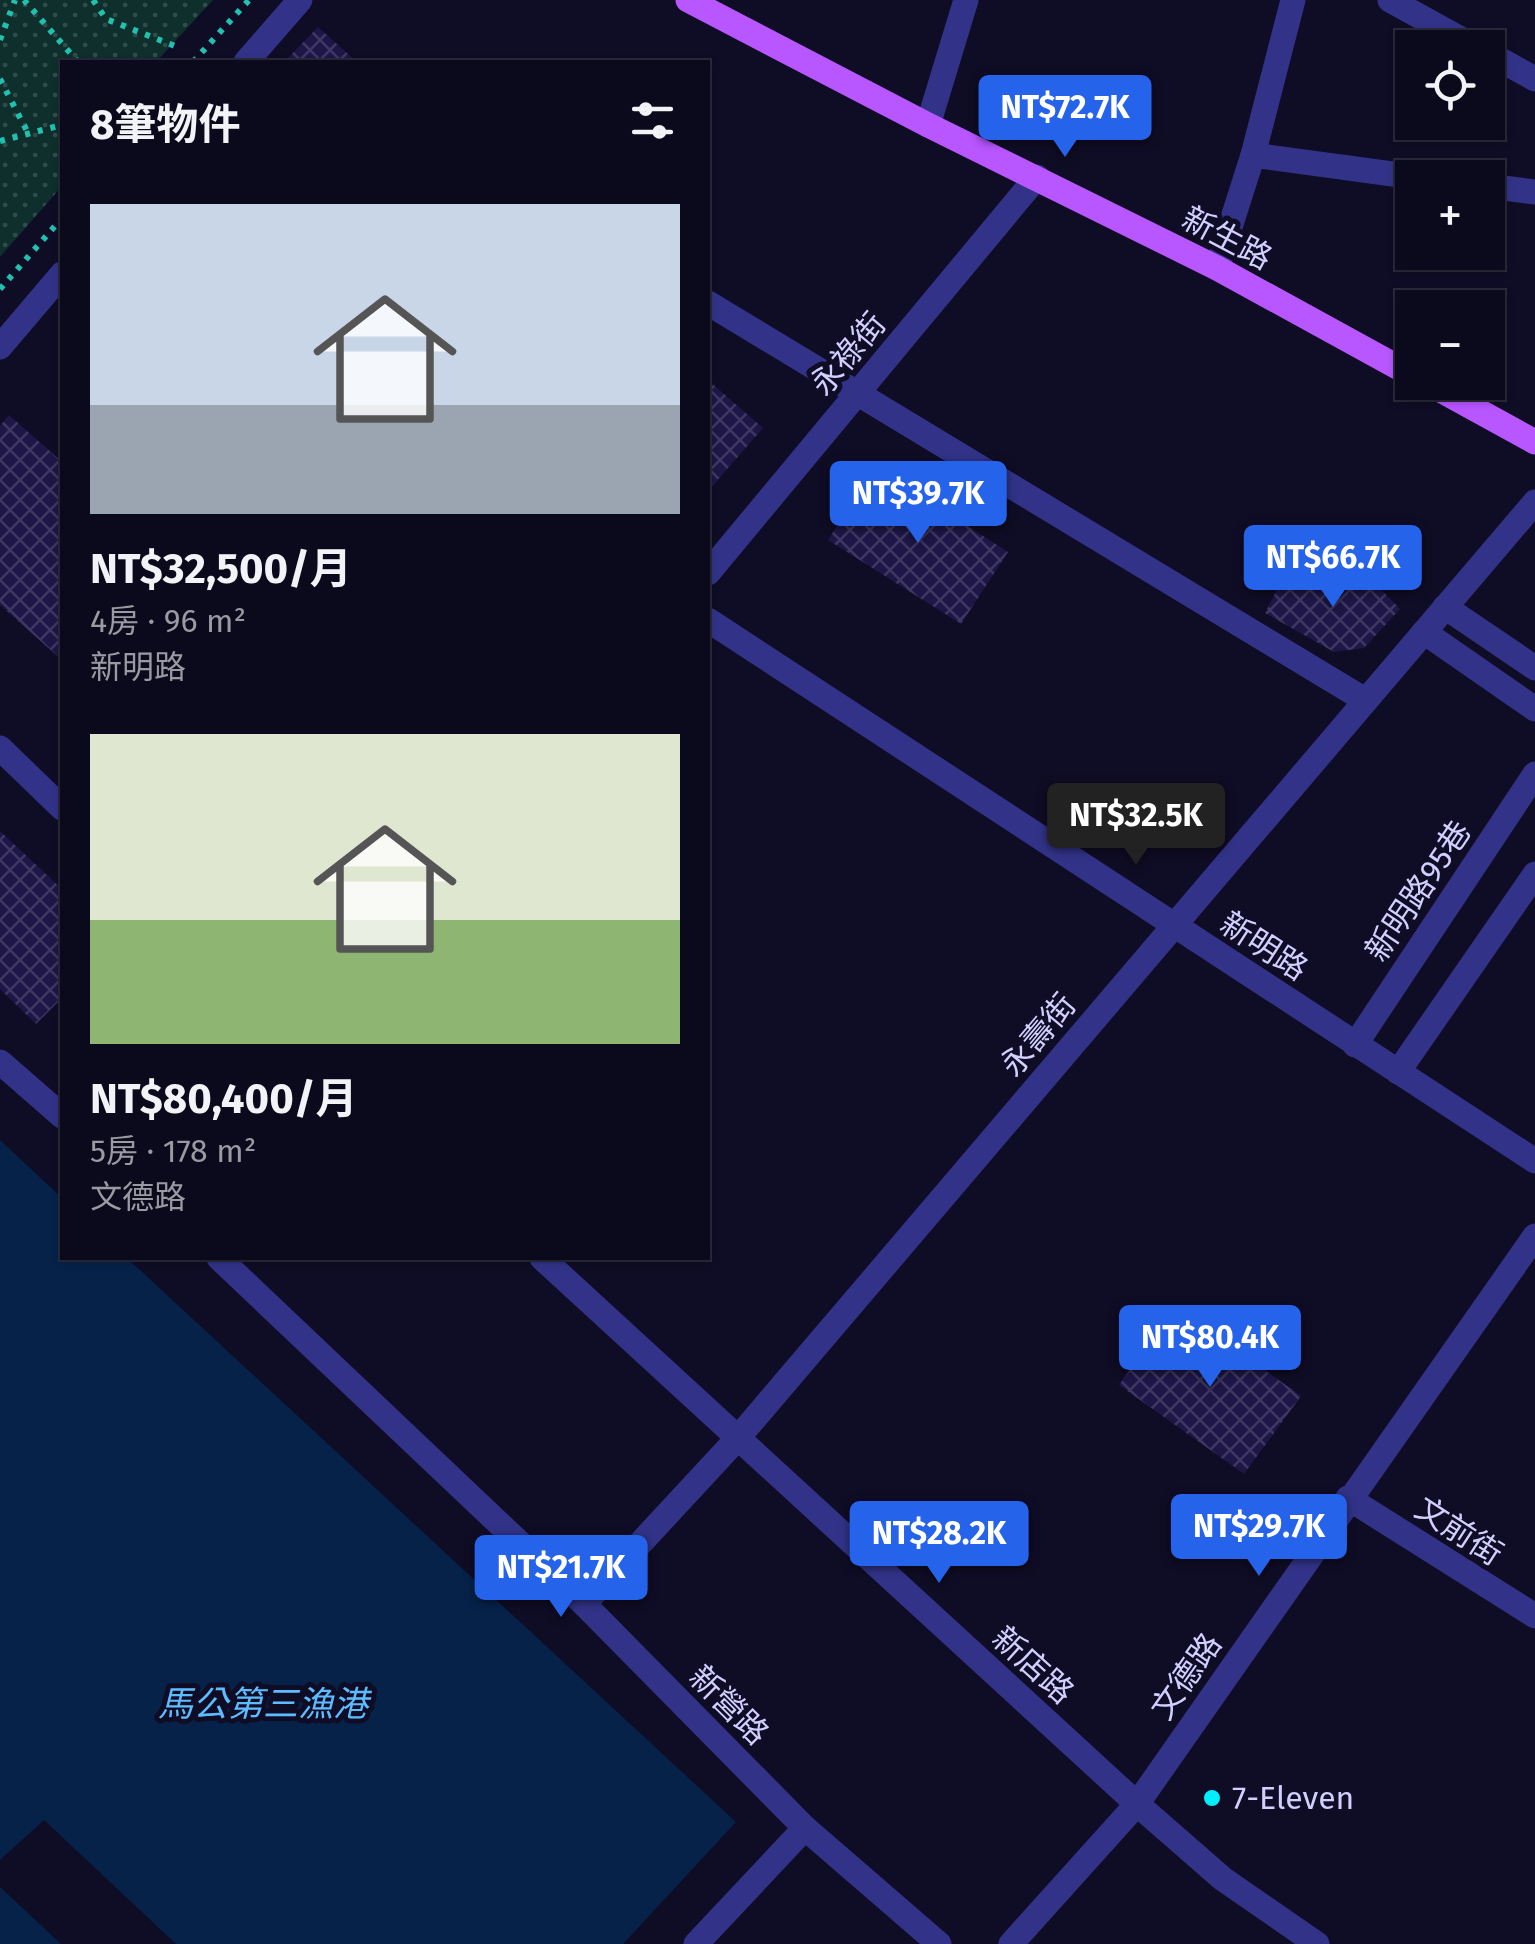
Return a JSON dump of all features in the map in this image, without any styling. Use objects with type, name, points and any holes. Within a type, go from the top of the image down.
[{"type":"main road","name":"新生路","points":[[688,0],[928,126],[1217,268],[1395,366]]},
{"type":"main road","points":[[1459,400],[1535,442]]},
{"type":"street","points":[[248,60],[300,0]]},
{"type":"street","points":[[928,126],[966,0]]},
{"type":"street","points":[[1217,268],[1253,155],[1293,0]]},
{"type":"street","points":[[1390,0],[1444,30]]},
{"type":"street","points":[[1505,62],[1535,79]]},
{"type":"street","points":[[1253,155],[1395,174]]},
{"type":"street","name":"永祿街","points":[[710,571],[1038,177]]},
{"type":"street","points":[[1505,188],[1535,192]]},
{"type":"street","points":[[0,347],[60,276]]},
{"type":"street","points":[[710,304],[1365,700]]},
{"type":"street","name":"永壽街","points":[[584,1604],[737,1439],[1535,502]]},
{"type":"street","points":[[1445,607],[1535,668]]},
{"type":"street","name":"新明路","points":[[710,621],[1535,1161]]},
{"type":"street","points":[[1424,632],[1535,709]]},
{"type":"street","points":[[0,748],[60,806]]},
{"type":"street","name":"新明路95巷","points":[[1355,1045],[1535,774]]},
{"type":"street","points":[[1398,1072],[1535,874]]},
{"type":"street","points":[[0,1062],[60,1114]]},
{"type":"street","name":"文德路","points":[[1011,1944],[1137,1804],[1535,1236]]},
{"type":"street","name":"新營路","points":[[221,1260],[584,1604],[804,1828],[939,1944]]},
{"type":"street","name":"新店路","points":[[544,1260],[1137,1804],[1222,1878],[1316,1944]]},
{"type":"street","name":"文前街","points":[[1348,1498],[1535,1616]]},
{"type":"street","points":[[696,1944],[804,1828]]},
{"type":"path","points":[[0,40],[14,0]]},
{"type":"path","points":[[24,0],[76,60]]},
{"type":"path","points":[[94,0],[106,19],[180,48]]},
{"type":"path","points":[[196,60],[248,0]]},
{"type":"path","points":[[0,79],[28,133]]},
{"type":"path","points":[[0,141],[60,125]]},
{"type":"path","points":[[0,289],[60,220]]},
{"type":"green space","points":[[0,0],[213,0],[158,60],[60,60],[60,188],[0,257]]},
{"type":"water","name":"馬公第三漁港","points":[[0,1140],[60,1196],[60,1260],[129,1260],[736,1822],[623,1944],[176,1944],[44,1820],[0,1860]]},
{"type":"water","points":[[0,1887],[61,1944],[0,1944]]},
{"type":"building","points":[[318,27],[355,60],[286,60]]},
{"type":"building","points":[[710,382],[763,428],[710,489]]},
{"type":"building","points":[[9,415],[60,460],[60,658],[0,605],[0,426]]},
{"type":"building","points":[[875,467],[1008,552],[961,624],[828,540]]},
{"type":"building","points":[[1284,576],[1373,581],[1400,609],[1364,648],[1334,652],[1265,613]]},
{"type":"building","points":[[0,831],[60,887],[60,1000],[36,1024],[0,989]]},
{"type":"building","points":[[1175,1306],[1301,1396],[1244,1474],[1119,1385]]},
{"type":"place","name":"7-Eleven","points":[[1212,1798]]}]
